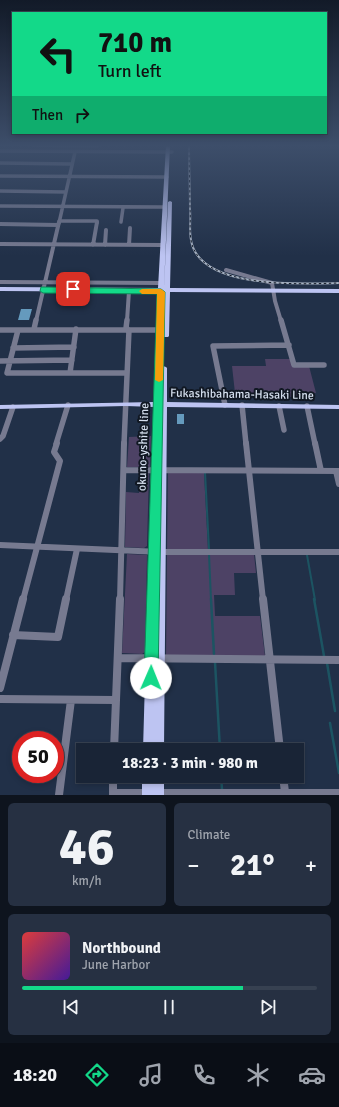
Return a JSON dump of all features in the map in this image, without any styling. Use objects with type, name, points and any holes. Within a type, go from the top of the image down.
[{"type":"main road","name":"okuno-yshite line","points":[[160,404],[163,245],[167,182]]},
{"type":"main road","name":"okuno-yshite line","points":[[149,743],[155,658],[161,330],[168,182]]},
{"type":"main road","points":[[44,290],[129,291],[163,289]]},
{"type":"main road","points":[[0,290],[163,289],[339,291]]},
{"type":"main road","name":"Fukashibahama-Hasaki Line","points":[[0,407],[126,404],[339,406]]},
{"type":"main road","name":"okuno-yshite line","points":[[155,658],[158,743]]},
{"type":"main road","points":[[150,783],[153,794]]},
{"type":"main road","points":[[153,794],[156,783]]},
{"type":"street","points":[[34,329],[68,182]]},
{"type":"street","points":[[0,191],[66,192]]},
{"type":"street","points":[[0,206],[62,208],[165,207]]},
{"type":"street","points":[[121,222],[123,208]]},
{"type":"street","points":[[0,224],[97,221],[93,244]]},
{"type":"street","points":[[129,245],[130,228]]},
{"type":"street","points":[[105,245],[106,230]]},
{"type":"street","points":[[0,244],[163,245]]},
{"type":"street","points":[[226,270],[271,282],[272,291],[294,365],[324,365]]},
{"type":"street","points":[[0,282],[45,282],[163,289]]},
{"type":"street","points":[[114,743],[126,373],[129,330],[126,328],[129,291]]},
{"type":"street","points":[[70,373],[76,329]]},
{"type":"street","points":[[0,330],[161,330]]},
{"type":"street","points":[[18,330],[7,373],[126,373]]},
{"type":"street","points":[[225,405],[214,346],[289,345]]},
{"type":"street","points":[[13,348],[74,347]]},
{"type":"street","points":[[0,361],[72,360]]},
{"type":"street","points":[[0,688],[60,461],[54,452],[68,405]]},
{"type":"street","points":[[242,405],[279,743]]},
{"type":"street","points":[[279,406],[284,430]]},
{"type":"street","points":[[307,406],[322,471]]},
{"type":"street","points":[[0,438],[3,436],[12,407]]},
{"type":"street","points":[[124,470],[337,471],[339,484]]},
{"type":"street","points":[[0,545],[36,548],[157,552],[339,552]]},
{"type":"street","points":[[14,635],[58,637],[77,549]]},
{"type":"street","points":[[118,658],[339,660]]},
{"type":"street","points":[[0,699],[115,700]]},
{"type":"street","points":[[59,795],[71,700]]},
{"type":"street","points":[[113,783],[113,794],[285,792],[339,793]]},
{"type":"street","points":[[284,783],[285,792]]},
{"type":"shaded area","points":[[265,359],[291,359],[293,366],[309,366],[316,393],[300,393],[301,397],[241,397],[235,393],[232,366],[266,366]]},
{"type":"shaded area","points":[[151,436],[150,467],[127,467],[129,437]]},
{"type":"shaded area","points":[[140,472],[149,472],[147,546],[144,548],[125,547],[126,492],[139,493]]},
{"type":"shaded area","points":[[168,472],[204,473],[208,550],[167,549]]},
{"type":"shaded area","points":[[127,554],[147,555],[145,652],[142,654],[122,653]]},
{"type":"shaded area","points":[[167,554],[254,554],[256,573],[234,573],[235,595],[214,595],[215,616],[260,616],[265,656],[166,656]]},
{"type":"building","points":[[21,309],[32,309],[29,320],[18,320]]},
{"type":"building","points":[[177,414],[184,414],[184,424],[177,424]]},
{"type":"waterway","points":[[205,472],[209,549]]},
{"type":"waterway","points":[[209,554],[211,600]]},
{"type":"waterway","points":[[307,555],[315,600]]},
{"type":"waterway","points":[[211,599],[214,654]]},
{"type":"waterway","points":[[314,599],[324,656]]},
{"type":"waterway","points":[[215,662],[220,743]]},
{"type":"waterway","points":[[327,663],[335,711]]},
{"type":"waterway","points":[[330,723],[339,773]]},
{"type":"waterway","points":[[222,783],[222,789]]},
{"type":"railway","points":[[189,182],[191,240],[198,256],[212,268],[232,276],[254,281],[301,284],[339,283]]},
{"type":"slow traffic","points":[[142,291],[161,292],[159,380]]},
{"type":"route","points":[[73,289],[44,289],[43,291],[161,292],[151,678]]}]
